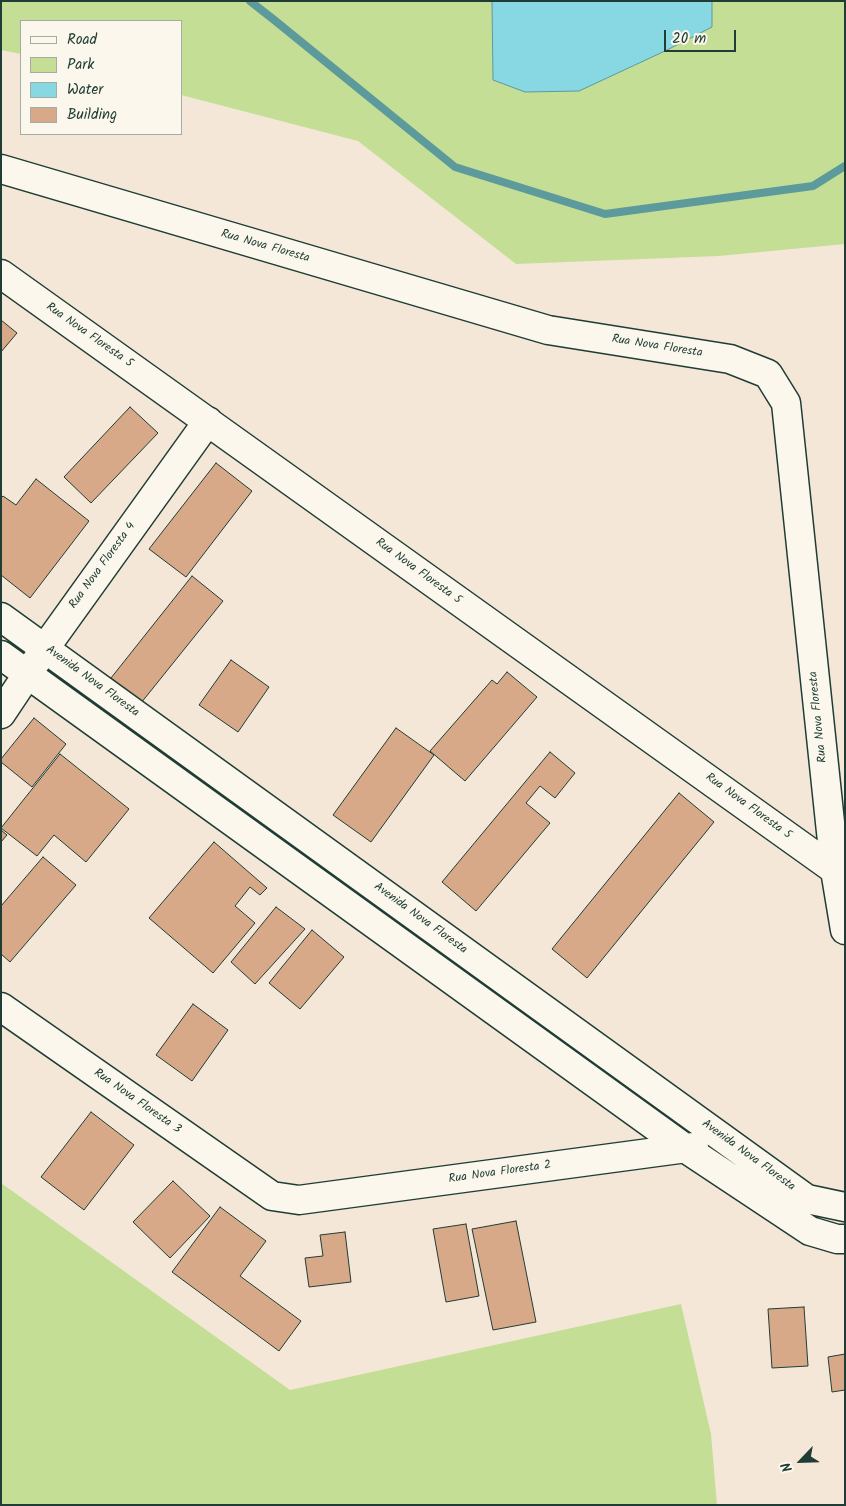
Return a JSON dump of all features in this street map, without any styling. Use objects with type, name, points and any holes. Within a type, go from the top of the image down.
[{"type":"street","name":"Rua Nova Floresta","points":[[1,169],[548,330],[730,359],[768,374],[786,403],[835,870],[845,930]]},
{"type":"street","name":"Rua Nova Floresta 5","points":[[1,274],[835,870]]},
{"type":"street","name":"Rua Nova Floresta 4","points":[[1,714],[45,648],[208,421]]},
{"type":"street","name":"Avenida Nova Floresta","points":[[1,617],[807,1199],[845,1207]]},
{"type":"street","name":"Avenida Nova Floresta","points":[[1,655],[685,1148],[810,1231],[836,1239],[845,1239]]},
{"type":"street","name":"Rua Nova Floresta 3","points":[[1,1007],[272,1196]]},
{"type":"street","name":"Rua Nova Floresta 2","points":[[272,1196],[298,1200],[728,1142]]},
{"type":"green space","points":[[1,1],[845,1],[845,244],[719,256],[516,264],[358,141],[182,95],[182,20],[20,20],[20,54],[1,50]]},
{"type":"green space","points":[[1,1183],[290,1390],[681,1304],[711,1434],[717,1505],[1,1505]]},
{"type":"water","points":[[492,1],[712,1],[712,27],[579,91],[525,92],[493,80]]},
{"type":"building","points":[[1,320],[17,333],[1,352]]},
{"type":"building","points":[[130,407],[158,433],[91,503],[64,477]]},
{"type":"building","points":[[216,463],[252,491],[186,577],[149,549]]},
{"type":"building","points":[[36,479],[89,521],[30,598],[1,575],[1,498],[3,496],[16,505]]},
{"type":"building","points":[[192,576],[223,601],[141,703],[111,678]]},
{"type":"building","points":[[231,660],[269,687],[238,732],[199,705]]},
{"type":"building","points":[[507,672],[537,697],[465,781],[430,751],[492,680],[497,684]]},
{"type":"building","points":[[34,718],[66,744],[32,787],[1,762],[1,759]]},
{"type":"building","points":[[396,728],[434,755],[371,842],[333,815]]},
{"type":"building","points":[[550,752],[575,773],[555,798],[540,786],[526,803],[550,823],[476,911],[442,882]]},
{"type":"building","points":[[60,754],[129,809],[86,862],[54,835],[37,856],[1,828]]},
{"type":"building","points":[[679,793],[714,822],[587,978],[552,949]]},
{"type":"building","points":[[1,830],[7,835],[1,842]]},
{"type":"building","points":[[214,842],[267,888],[260,895],[250,887],[235,906],[255,923],[213,973],[149,918]]},
{"type":"building","points":[[43,857],[76,885],[10,962],[1,954],[1,906]]},
{"type":"building","points":[[276,907],[305,929],[255,984],[231,962]]},
{"type":"building","points":[[312,930],[344,957],[300,1009],[269,983]]},
{"type":"building","points":[[193,1004],[228,1030],[192,1081],[156,1055]]},
{"type":"building","points":[[91,1112],[134,1145],[84,1210],[41,1177]]},
{"type":"building","points":[[173,1181],[210,1216],[170,1258],[133,1222]]},
{"type":"building","points":[[220,1207],[266,1241],[240,1276],[301,1321],[279,1351],[172,1272]]},
{"type":"building","points":[[516,1221],[536,1322],[493,1330],[472,1229]]},
{"type":"building","points":[[466,1224],[479,1296],[446,1302],[433,1229]]},
{"type":"building","points":[[345,1232],[351,1282],[309,1287],[305,1258],[323,1256],[320,1235]]},
{"type":"building","points":[[804,1307],[808,1366],[772,1368],[768,1309]]},
{"type":"building","points":[[845,1354],[845,1390],[832,1392],[828,1357]]},
{"type":"waterway","points":[[250,1],[455,167],[605,214],[813,186],[845,166]]}]
